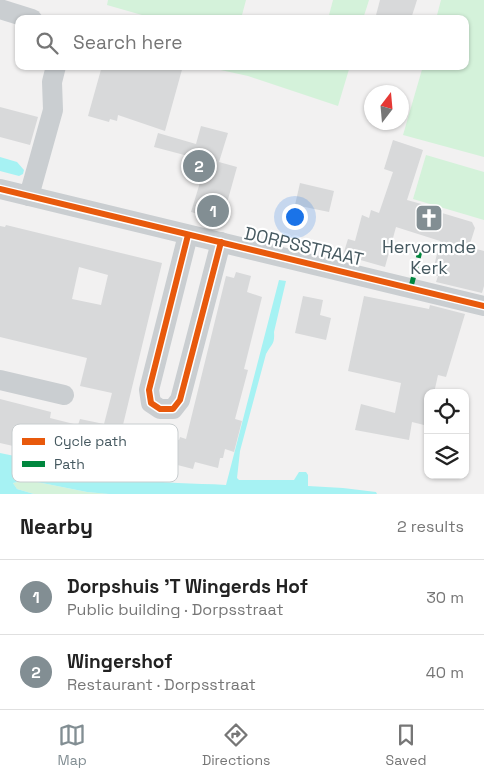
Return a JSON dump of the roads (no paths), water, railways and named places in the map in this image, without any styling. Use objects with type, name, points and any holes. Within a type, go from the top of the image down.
[{"type":"street","points":[[0,10],[18,15]]},
{"type":"street","points":[[29,196],[53,110],[52,82],[55,70]]},
{"type":"street","name":"DORPSSTRAAT","points":[[0,189],[484,306]]},
{"type":"street","points":[[188,235],[149,390],[151,403],[160,409],[173,409],[180,400],[221,242]]},
{"type":"street","points":[[0,380],[64,395]]},
{"type":"water","points":[[0,157],[17,162],[24,170],[23,174],[19,176],[0,171]]},
{"type":"water","points":[[279,280],[286,281],[274,332],[274,340],[266,354],[240,451],[237,478],[239,480],[294,480],[299,472],[306,472],[308,475],[308,486],[343,488],[376,492],[377,494],[109,494],[87,492],[37,482],[166,482],[226,485]]},
{"type":"water","points":[[0,453],[12,455],[12,482],[18,482],[13,483],[17,489],[34,494],[0,494]]},
{"type":"place","name":"Wingershof","points":[[199,166]]},
{"type":"place","name":"Dorpshuis 'T Wingerds Hof","points":[[213,211]]},
{"type":"place","name":"Hervormde Kerk","points":[[429,218]]}]
